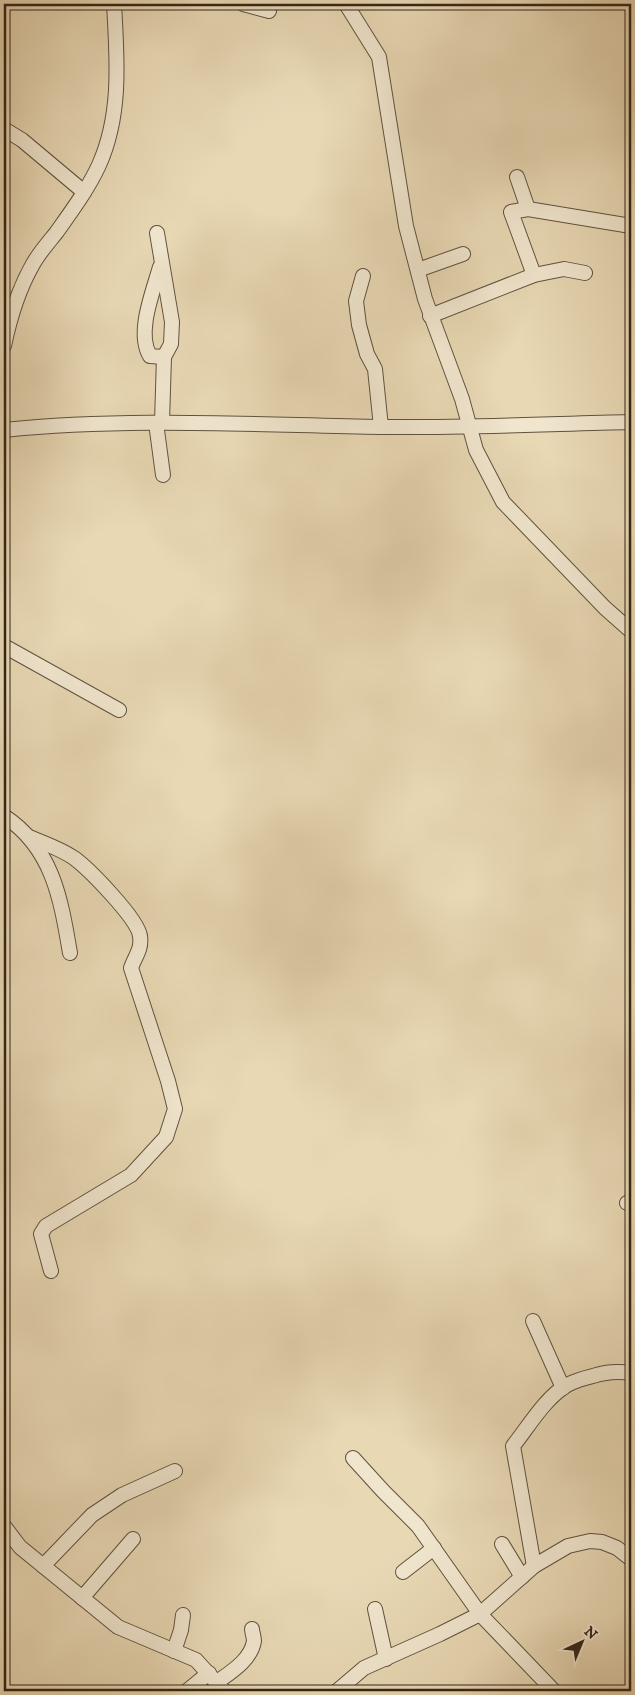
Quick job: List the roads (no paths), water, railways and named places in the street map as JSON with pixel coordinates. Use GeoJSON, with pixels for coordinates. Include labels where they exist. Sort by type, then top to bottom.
{"type":"FeatureCollection","features":[{"type":"Feature","properties":{"kind":"street"},"geometry":{"type":"LineString","coordinates":[[4,346],[17,294],[34,262],[84,192],[99,166],[112,129],[117,70],[114,4]]}},
{"type":"Feature","properties":{"kind":"street"},"geometry":{"type":"LineString","coordinates":[[243,4],[269,11]]}},
{"type":"Feature","properties":{"kind":"street"},"geometry":{"type":"LineString","coordinates":[[346,4],[376,50],[381,64],[406,226],[430,316],[462,399],[476,450],[503,502],[605,608],[631,630]]}},
{"type":"Feature","properties":{"kind":"street"},"geometry":{"type":"LineString","coordinates":[[4,129],[22,140],[84,192]]}},
{"type":"Feature","properties":{"kind":"street"},"geometry":{"type":"LineString","coordinates":[[517,177],[528,209]]}},
{"type":"Feature","properties":{"kind":"street"},"geometry":{"type":"LineString","coordinates":[[534,275],[511,212],[528,209],[631,226]]}},
{"type":"Feature","properties":{"kind":"street"},"geometry":{"type":"LineString","coordinates":[[157,234],[172,322],[171,344],[164,358],[159,422],[163,475]]}},
{"type":"Feature","properties":{"kind":"street"},"geometry":{"type":"LineString","coordinates":[[418,270],[463,254]]}},
{"type":"Feature","properties":{"kind":"street"},"geometry":{"type":"LineString","coordinates":[[161,263],[143,335],[146,349],[150,356],[164,358]]}},
{"type":"Feature","properties":{"kind":"street"},"geometry":{"type":"LineString","coordinates":[[430,316],[534,275],[564,269],[585,273]]}},
{"type":"Feature","properties":{"kind":"street"},"geometry":{"type":"LineString","coordinates":[[362,276],[356,301],[359,325],[367,354],[375,369],[381,427]]}},
{"type":"Feature","properties":{"kind":"street"},"geometry":{"type":"LineString","coordinates":[[4,430],[159,422],[381,427],[631,422]]}},
{"type":"Feature","properties":{"kind":"street"},"geometry":{"type":"LineString","coordinates":[[4,646],[119,710]]}},
{"type":"Feature","properties":{"kind":"street"},"geometry":{"type":"LineString","coordinates":[[4,816],[18,825],[29,837],[42,858],[60,898],[70,954]]}},
{"type":"Feature","properties":{"kind":"street"},"geometry":{"type":"LineString","coordinates":[[29,837],[74,858],[94,875],[129,915],[140,934],[140,950],[131,968],[168,1081],[175,1109],[166,1137],[131,1175],[46,1226],[42,1234],[51,1271]]}},
{"type":"Feature","properties":{"kind":"street"},"geometry":{"type":"LineString","coordinates":[[533,1321],[563,1388]]}},
{"type":"Feature","properties":{"kind":"street"},"geometry":{"type":"LineString","coordinates":[[534,1566],[513,1446],[546,1404],[563,1388],[578,1380],[600,1374],[618,1372],[631,1374]]}},
{"type":"Feature","properties":{"kind":"street"},"geometry":{"type":"LineString","coordinates":[[353,1458],[418,1526],[480,1614],[554,1691]]}},
{"type":"Feature","properties":{"kind":"street"},"geometry":{"type":"LineString","coordinates":[[43,1566],[92,1515],[122,1495],[175,1471]]}},
{"type":"Feature","properties":{"kind":"street"},"geometry":{"type":"LineString","coordinates":[[4,1526],[20,1547],[118,1627],[196,1660],[217,1682]]}},
{"type":"Feature","properties":{"kind":"street"},"geometry":{"type":"LineString","coordinates":[[82,1598],[133,1539]]}},
{"type":"Feature","properties":{"kind":"street"},"geometry":{"type":"LineString","coordinates":[[337,1691],[360,1671],[480,1614],[534,1566],[568,1546],[590,1541],[609,1544],[631,1559]]}},
{"type":"Feature","properties":{"kind":"street"},"geometry":{"type":"LineString","coordinates":[[502,1544],[522,1577]]}},
{"type":"Feature","properties":{"kind":"street"},"geometry":{"type":"LineString","coordinates":[[403,1572],[434,1548]]}},
{"type":"Feature","properties":{"kind":"street"},"geometry":{"type":"LineString","coordinates":[[375,1609],[386,1659]]}},
{"type":"Feature","properties":{"kind":"street"},"geometry":{"type":"LineString","coordinates":[[174,1651],[181,1630],[183,1615]]}},
{"type":"Feature","properties":{"kind":"street"},"geometry":{"type":"LineString","coordinates":[[187,1691],[217,1682],[238,1667],[247,1655],[254,1640],[252,1628]]}}]}
